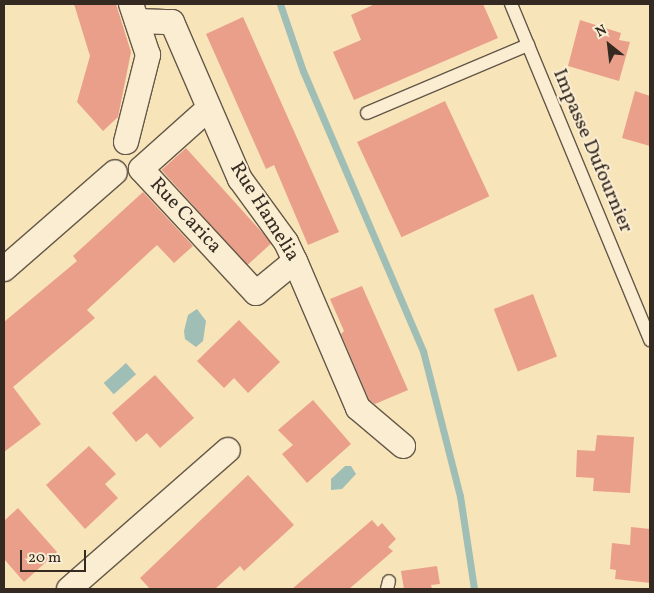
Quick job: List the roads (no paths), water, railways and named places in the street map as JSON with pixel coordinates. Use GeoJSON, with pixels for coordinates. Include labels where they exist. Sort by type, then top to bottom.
{"type":"FeatureCollection","features":[{"type":"Feature","properties":{"kind":"street","name":"Rue Hamelia"},"geometry":{"type":"LineString","coordinates":[[134,12],[172,22],[208,109],[240,179],[286,242],[358,408],[403,446]]}},
{"type":"Feature","properties":{"kind":"street"},"geometry":{"type":"LineString","coordinates":[[126,142],[148,54],[134,12]]}},
{"type":"Feature","properties":{"kind":"street","name":"Rue Carica"},"geometry":{"type":"LineString","coordinates":[[208,109],[141,169],[256,293],[295,261]]}},
{"type":"Feature","properties":{"kind":"street"},"geometry":{"type":"LineString","coordinates":[[4,269],[115,172]]}},
{"type":"Feature","properties":{"kind":"street"},"geometry":{"type":"LineString","coordinates":[[68,589],[228,450]]}},
{"type":"Feature","properties":{"kind":"lane","name":"Impasse Dufournier"},"geometry":{"type":"LineString","coordinates":[[511,4],[650,340]]}},
{"type":"Feature","properties":{"kind":"lane"},"geometry":{"type":"LineString","coordinates":[[367,113],[528,45]]}},
{"type":"Feature","properties":{"kind":"water"},"geometry":{"type":"Polygon","coordinates":[[[197,309],[206,321],[203,341],[196,347],[185,339],[184,331],[188,315],[197,309]]]}},
{"type":"Feature","properties":{"kind":"water"},"geometry":{"type":"Polygon","coordinates":[[[126,363],[136,374],[114,394],[104,383],[126,363]]]}},
{"type":"Feature","properties":{"kind":"water"},"geometry":{"type":"Polygon","coordinates":[[[345,466],[351,466],[356,474],[342,489],[331,490],[331,479],[345,466]]]}},
{"type":"Feature","properties":{"kind":"waterway"},"geometry":{"type":"LineString","coordinates":[[280,4],[303,71],[423,351],[460,496],[474,589]]}}]}
